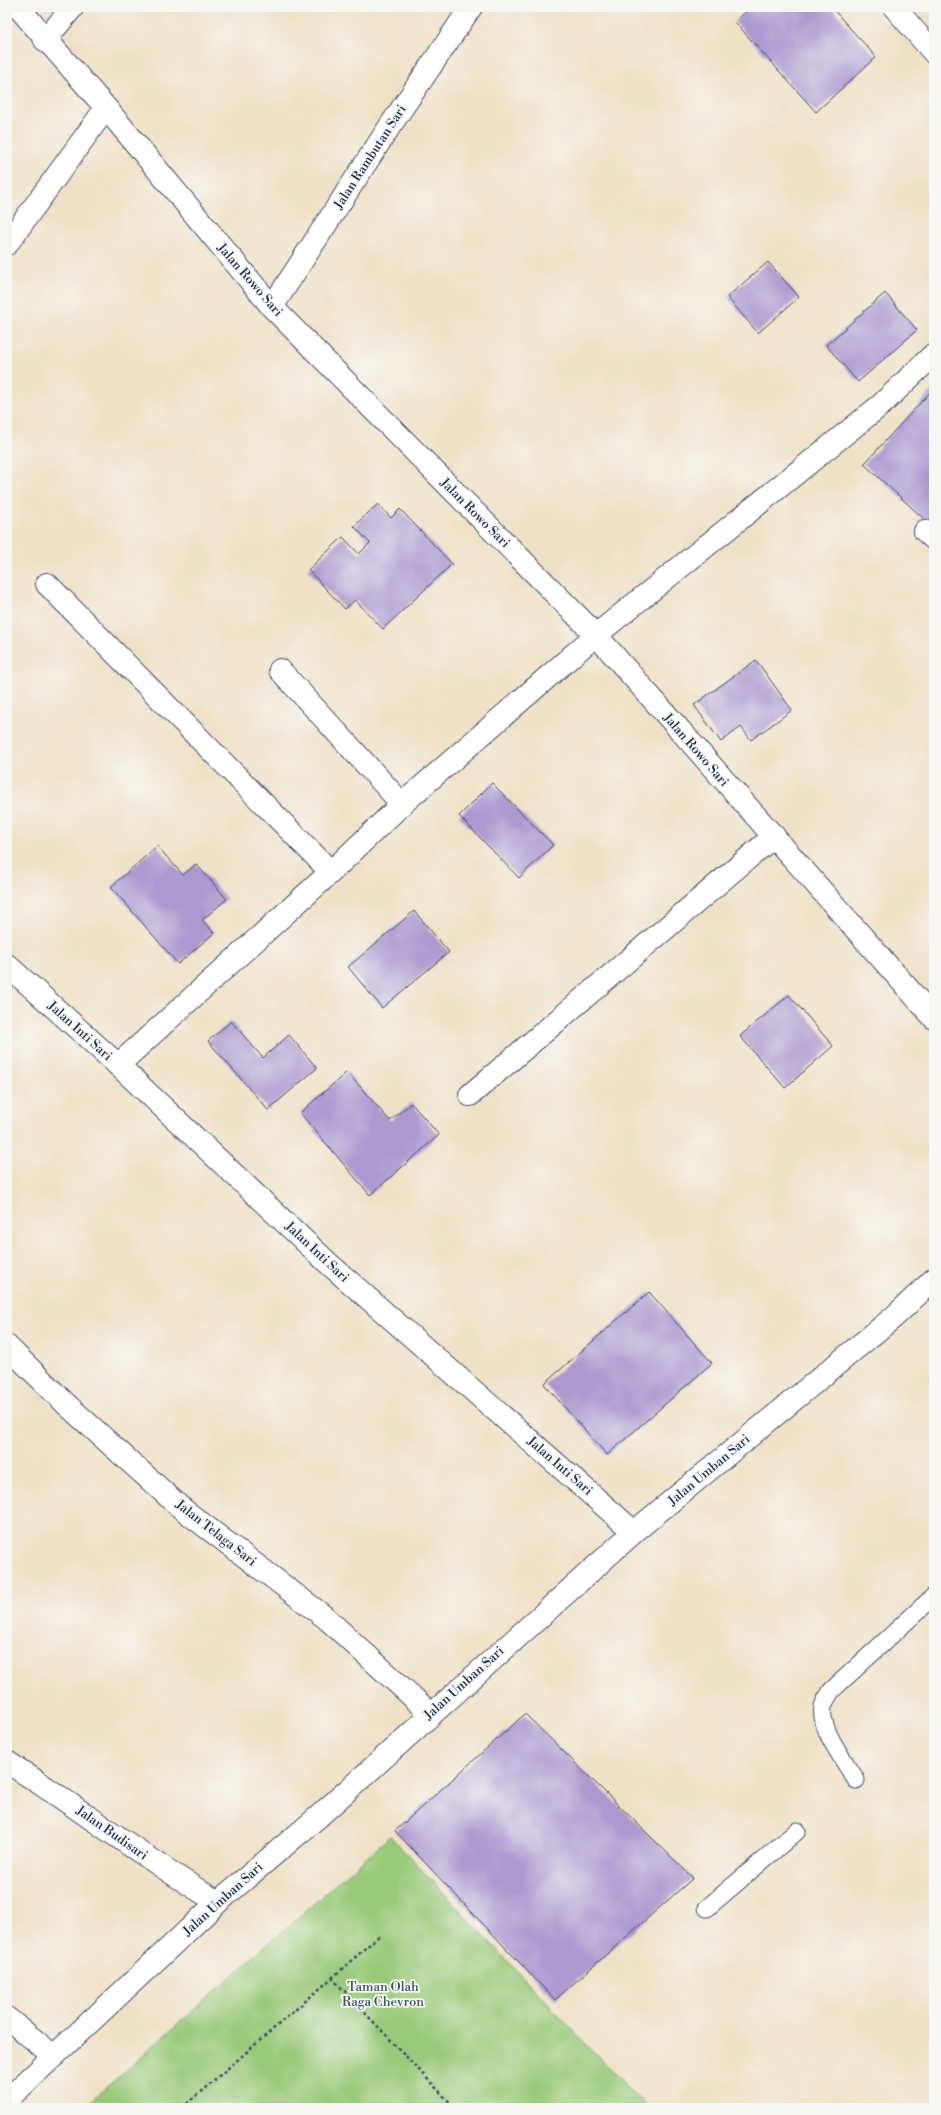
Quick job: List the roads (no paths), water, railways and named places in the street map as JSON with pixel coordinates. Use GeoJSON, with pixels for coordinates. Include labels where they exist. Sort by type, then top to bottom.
{"type":"FeatureCollection","features":[{"type":"Feature","properties":{"kind":"street","name":"Jalan Rowo Sari"},"geometry":{"type":"LineString","coordinates":[[18,7],[106,108],[272,307],[596,635],[934,1018]]}},
{"type":"Feature","properties":{"kind":"street"},"geometry":{"type":"LineString","coordinates":[[46,40],[73,7]]}},
{"type":"Feature","properties":{"kind":"street","name":"Jalan Rambutan Sari"},"geometry":{"type":"LineString","coordinates":[[272,307],[390,126],[470,7]]}},
{"type":"Feature","properties":{"kind":"street"},"geometry":{"type":"LineString","coordinates":[[894,7],[934,53]]}},
{"type":"Feature","properties":{"kind":"street"},"geometry":{"type":"LineString","coordinates":[[7,244],[106,108]]}},
{"type":"Feature","properties":{"kind":"street"},"geometry":{"type":"LineString","coordinates":[[118,1065],[331,872],[402,804],[596,635],[882,404],[934,354]]}},
{"type":"Feature","properties":{"kind":"street"},"geometry":{"type":"LineString","coordinates":[[47,584],[331,872]]}},
{"type":"Feature","properties":{"kind":"street"},"geometry":{"type":"LineString","coordinates":[[280,670],[402,804]]}},
{"type":"Feature","properties":{"kind":"street"},"geometry":{"type":"LineString","coordinates":[[470,1095],[774,836]]}},
{"type":"Feature","properties":{"kind":"street","name":"Jalan Inti Sari"},"geometry":{"type":"LineString","coordinates":[[7,965],[118,1065],[328,1263],[634,1532]]}},
{"type":"Feature","properties":{"kind":"street","name":"Jalan Umban Sari"},"geometry":{"type":"LineString","coordinates":[[7,2100],[218,1902],[318,1817],[430,1713],[634,1532],[895,1316],[934,1279]]}},
{"type":"Feature","properties":{"kind":"street","name":"Jalan Telaga Sari"},"geometry":{"type":"LineString","coordinates":[[7,1346],[66,1404],[180,1507],[326,1618],[430,1713]]}},
{"type":"Feature","properties":{"kind":"street","name":"Jalan Budisari"},"geometry":{"type":"LineString","coordinates":[[7,1762],[56,1793],[171,1874],[218,1902]]}},
{"type":"Feature","properties":{"kind":"street"},"geometry":{"type":"LineString","coordinates":[[7,2018],[54,2056]]}},
{"type":"Feature","properties":{"kind":"lane"},"geometry":{"type":"LineString","coordinates":[[856,1780],[826,1730],[823,1719],[823,1706],[832,1690],[934,1596]]}},
{"type":"Feature","properties":{"kind":"lane"},"geometry":{"type":"LineString","coordinates":[[708,1908],[797,1831]]}},
{"type":"Feature","properties":{"kind":"park label","name":"Taman Olah Raga Chevron"},"geometry":{"type":"Point","coordinates":[383,1994]}}]}
